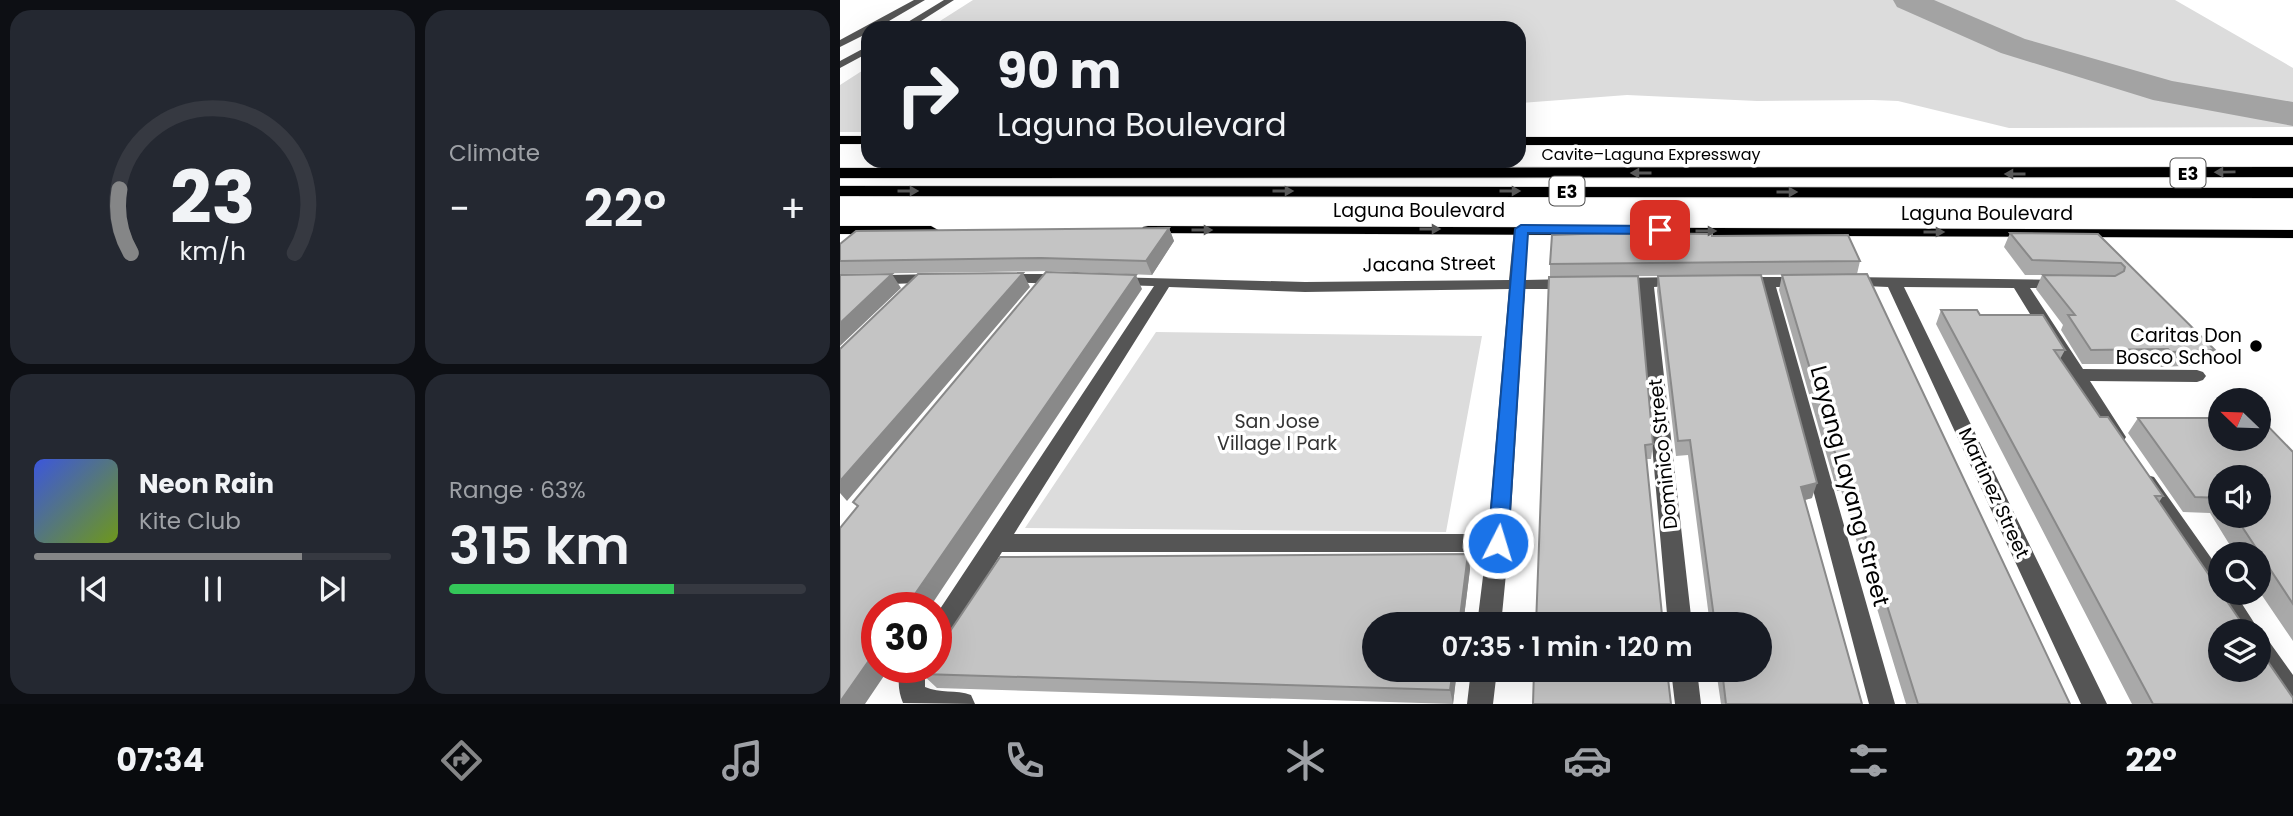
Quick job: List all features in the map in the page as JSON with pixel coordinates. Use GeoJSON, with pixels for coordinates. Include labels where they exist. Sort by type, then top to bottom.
{"type":"FeatureCollection","features":[{"type":"Feature","properties":{"kind":"highway","name":"Cavite–Laguna Expressway"},"geometry":{"type":"LineString","coordinates":[[840,173],[2293,172]]}},
{"type":"Feature","properties":{"kind":"highway","name":"Cavite–Laguna Expressway"},"geometry":{"type":"LineString","coordinates":[[840,191],[2293,193]]}},
{"type":"Feature","properties":{"kind":"main road"},"geometry":{"type":"LineString","coordinates":[[840,140],[861,140]]}},
{"type":"Feature","properties":{"kind":"main road"},"geometry":{"type":"LineString","coordinates":[[1526,141],[2293,141]]}},
{"type":"Feature","properties":{"kind":"main road","name":"Laguna Boulevard"},"geometry":{"type":"LineString","coordinates":[[1132,230],[1521,229],[2293,234]]}},
{"type":"Feature","properties":{"kind":"main road"},"geometry":{"type":"LineString","coordinates":[[840,230],[951,230]]}},
{"type":"Feature","properties":{"kind":"street"},"geometry":{"type":"LineString","coordinates":[[883,21],[921,0]]}},
{"type":"Feature","properties":{"kind":"street"},"geometry":{"type":"LineString","coordinates":[[915,21],[950,0]]}},
{"type":"Feature","properties":{"kind":"street"},"geometry":{"type":"LineString","coordinates":[[840,44],[861,33]]}},
{"type":"Feature","properties":{"kind":"street"},"geometry":{"type":"LineString","coordinates":[[840,65],[861,53]]}},
{"type":"Feature","properties":{"kind":"street"},"geometry":{"type":"LineString","coordinates":[[1490,612],[1519,284],[1521,229]]}},
{"type":"Feature","properties":{"kind":"street"},"geometry":{"type":"LineString","coordinates":[[905,297],[923,279]]}},
{"type":"Feature","properties":{"kind":"street"},"geometry":{"type":"LineString","coordinates":[[840,281],[951,279]]}},
{"type":"Feature","properties":{"kind":"street","name":"Jacana Street"},"geometry":{"type":"LineString","coordinates":[[992,279],[1093,279],[1305,287],[1700,282]]}},
{"type":"Feature","properties":{"kind":"street"},"geometry":{"type":"LineString","coordinates":[[1030,299],[1048,279]]}},
{"type":"Feature","properties":{"kind":"street"},"geometry":{"type":"LineString","coordinates":[[952,611],[1165,281]]}},
{"type":"Feature","properties":{"kind":"street"},"geometry":{"type":"LineString","coordinates":[[1727,282],[2082,283]]}},
{"type":"Feature","properties":{"kind":"street","name":"Layang Layang Street"},"geometry":{"type":"LineString","coordinates":[[1767,282],[1882,704]]}},
{"type":"Feature","properties":{"kind":"street","name":"Martinez Street"},"geometry":{"type":"LineString","coordinates":[[1894,282],[2094,704]]}},
{"type":"Feature","properties":{"kind":"street"},"geometry":{"type":"LineString","coordinates":[[2020,282],[2123,448]]}},
{"type":"Feature","properties":{"kind":"street","name":"Dominico Street"},"geometry":{"type":"LineString","coordinates":[[1646,283],[1679,612]]}},
{"type":"Feature","properties":{"kind":"street"},"geometry":{"type":"LineString","coordinates":[[2076,375],[2197,376]]}},
{"type":"Feature","properties":{"kind":"street"},"geometry":{"type":"LineString","coordinates":[[2138,470],[2208,573]]}},
{"type":"Feature","properties":{"kind":"street"},"geometry":{"type":"LineString","coordinates":[[994,544],[1498,543]]}},
{"type":"Feature","properties":{"kind":"street"},"geometry":{"type":"LineString","coordinates":[[2271,664],[2291,692]]}},
{"type":"Feature","properties":{"kind":"street"},"geometry":{"type":"LineString","coordinates":[[1480,704],[1482,682]]}},
{"type":"Feature","properties":{"kind":"street"},"geometry":{"type":"LineString","coordinates":[[1685,682],[1688,704]]}},
{"type":"Feature","properties":{"kind":"street"},"geometry":{"type":"LineString","coordinates":[[912,683],[912,694],[931,703],[962,704]]}},
{"type":"Feature","properties":{"kind":"green space"},"geometry":{"type":"Polygon","coordinates":[[[973,0],[2175,0],[2293,68],[2293,127],[2009,128],[1898,101],[1873,100],[1757,101],[1627,95],[1526,102],[1526,21],[940,21],[973,0]]]}},
{"type":"Feature","properties":{"kind":"green space"},"geometry":{"type":"Polygon","coordinates":[[[861,72],[861,132],[840,132],[840,85],[861,72]]]}},
{"type":"Feature","properties":{"kind":"green space","name":"San Jose Village I Park"},"geometry":{"type":"Polygon","coordinates":[[[1156,332],[1482,336],[1446,532],[1025,528],[1156,332]]]}},
{"type":"Feature","properties":{"kind":"building"},"geometry":{"type":"Polygon","coordinates":[[[1169,228],[1146,261],[1041,258],[840,261],[840,244],[856,231],[1169,228]]]}},
{"type":"Feature","properties":{"kind":"building"},"geometry":{"type":"Polygon","coordinates":[[[1611,233],[1712,236],[1848,235],[1860,261],[1550,264],[1552,235],[1611,233]]]}},
{"type":"Feature","properties":{"kind":"building"},"geometry":{"type":"Polygon","coordinates":[[[2010,233],[2098,234],[2215,350],[2091,350],[2068,315],[2075,315],[2043,275],[2115,276],[2124,271],[2125,267],[2121,263],[2032,260],[2010,233]]]}},
{"type":"Feature","properties":{"kind":"building"},"geometry":{"type":"Polygon","coordinates":[[[1046,272],[1136,275],[916,592],[861,592],[861,672],[840,702],[840,528],[858,506],[853,502],[1046,272]]]}},
{"type":"Feature","properties":{"kind":"building"},"geometry":{"type":"Polygon","coordinates":[[[1023,273],[840,481],[840,349],[918,274],[1023,273]]]}},
{"type":"Feature","properties":{"kind":"building"},"geometry":{"type":"Polygon","coordinates":[[[892,274],[840,323],[840,275],[892,274]]]}},
{"type":"Feature","properties":{"kind":"building"},"geometry":{"type":"Polygon","coordinates":[[[1867,274],[2070,704],[1918,704],[1846,475],[1842,476],[1782,275],[1867,274]]]}},
{"type":"Feature","properties":{"kind":"building"},"geometry":{"type":"Polygon","coordinates":[[[1761,275],[1817,483],[1801,487],[1862,704],[1726,704],[1723,682],[1772,682],[1772,612],[1713,612],[1690,440],[1678,441],[1658,276],[1761,275]]]}},
{"type":"Feature","properties":{"kind":"building"},"geometry":{"type":"Polygon","coordinates":[[[1638,276],[1653,444],[1645,445],[1662,612],[1536,612],[1549,277],[1638,276]]]}},
{"type":"Feature","properties":{"kind":"building"},"geometry":{"type":"Polygon","coordinates":[[[1941,310],[1977,310],[1980,315],[2043,315],[2065,350],[2054,350],[2100,417],[2108,417],[2163,496],[2155,496],[2208,574],[2208,605],[2230,605],[2239,619],[2208,619],[2208,682],[2271,682],[2271,666],[2293,698],[2293,704],[2153,704],[1941,310]]]}},
{"type":"Feature","properties":{"kind":"building"},"geometry":{"type":"Polygon","coordinates":[[[2138,418],[2208,418],[2208,452],[2272,452],[2272,430],[2293,452],[2293,604],[2271,571],[2271,542],[2252,542],[2243,528],[2271,528],[2271,465],[2208,465],[2208,498],[2195,497],[2138,418]]]}},
{"type":"Feature","properties":{"kind":"building"},"geometry":{"type":"Polygon","coordinates":[[[1468,554],[1461,612],[1362,612],[1362,682],[1451,682],[1450,690],[952,675],[952,628],[1000,557],[1468,554]]]}},
{"type":"Feature","properties":{"kind":"building"},"geometry":{"type":"Polygon","coordinates":[[[1534,682],[1668,682],[1671,704],[1533,704],[1534,682]]]}},
{"type":"Feature","properties":{"kind":"waterway"},"geometry":{"type":"LineString","coordinates":[[1908,0],[2013,46],[2167,92],[2293,114]]}},
{"type":"Feature","properties":{"kind":"place","name":"Caritas Don Bosco School"},"geometry":{"type":"Point","coordinates":[2256,346]}},
{"type":"Feature","properties":{"kind":"route"},"geometry":{"type":"LineString","coordinates":[[1498,543],[1521,229],[1660,230]]}}]}
